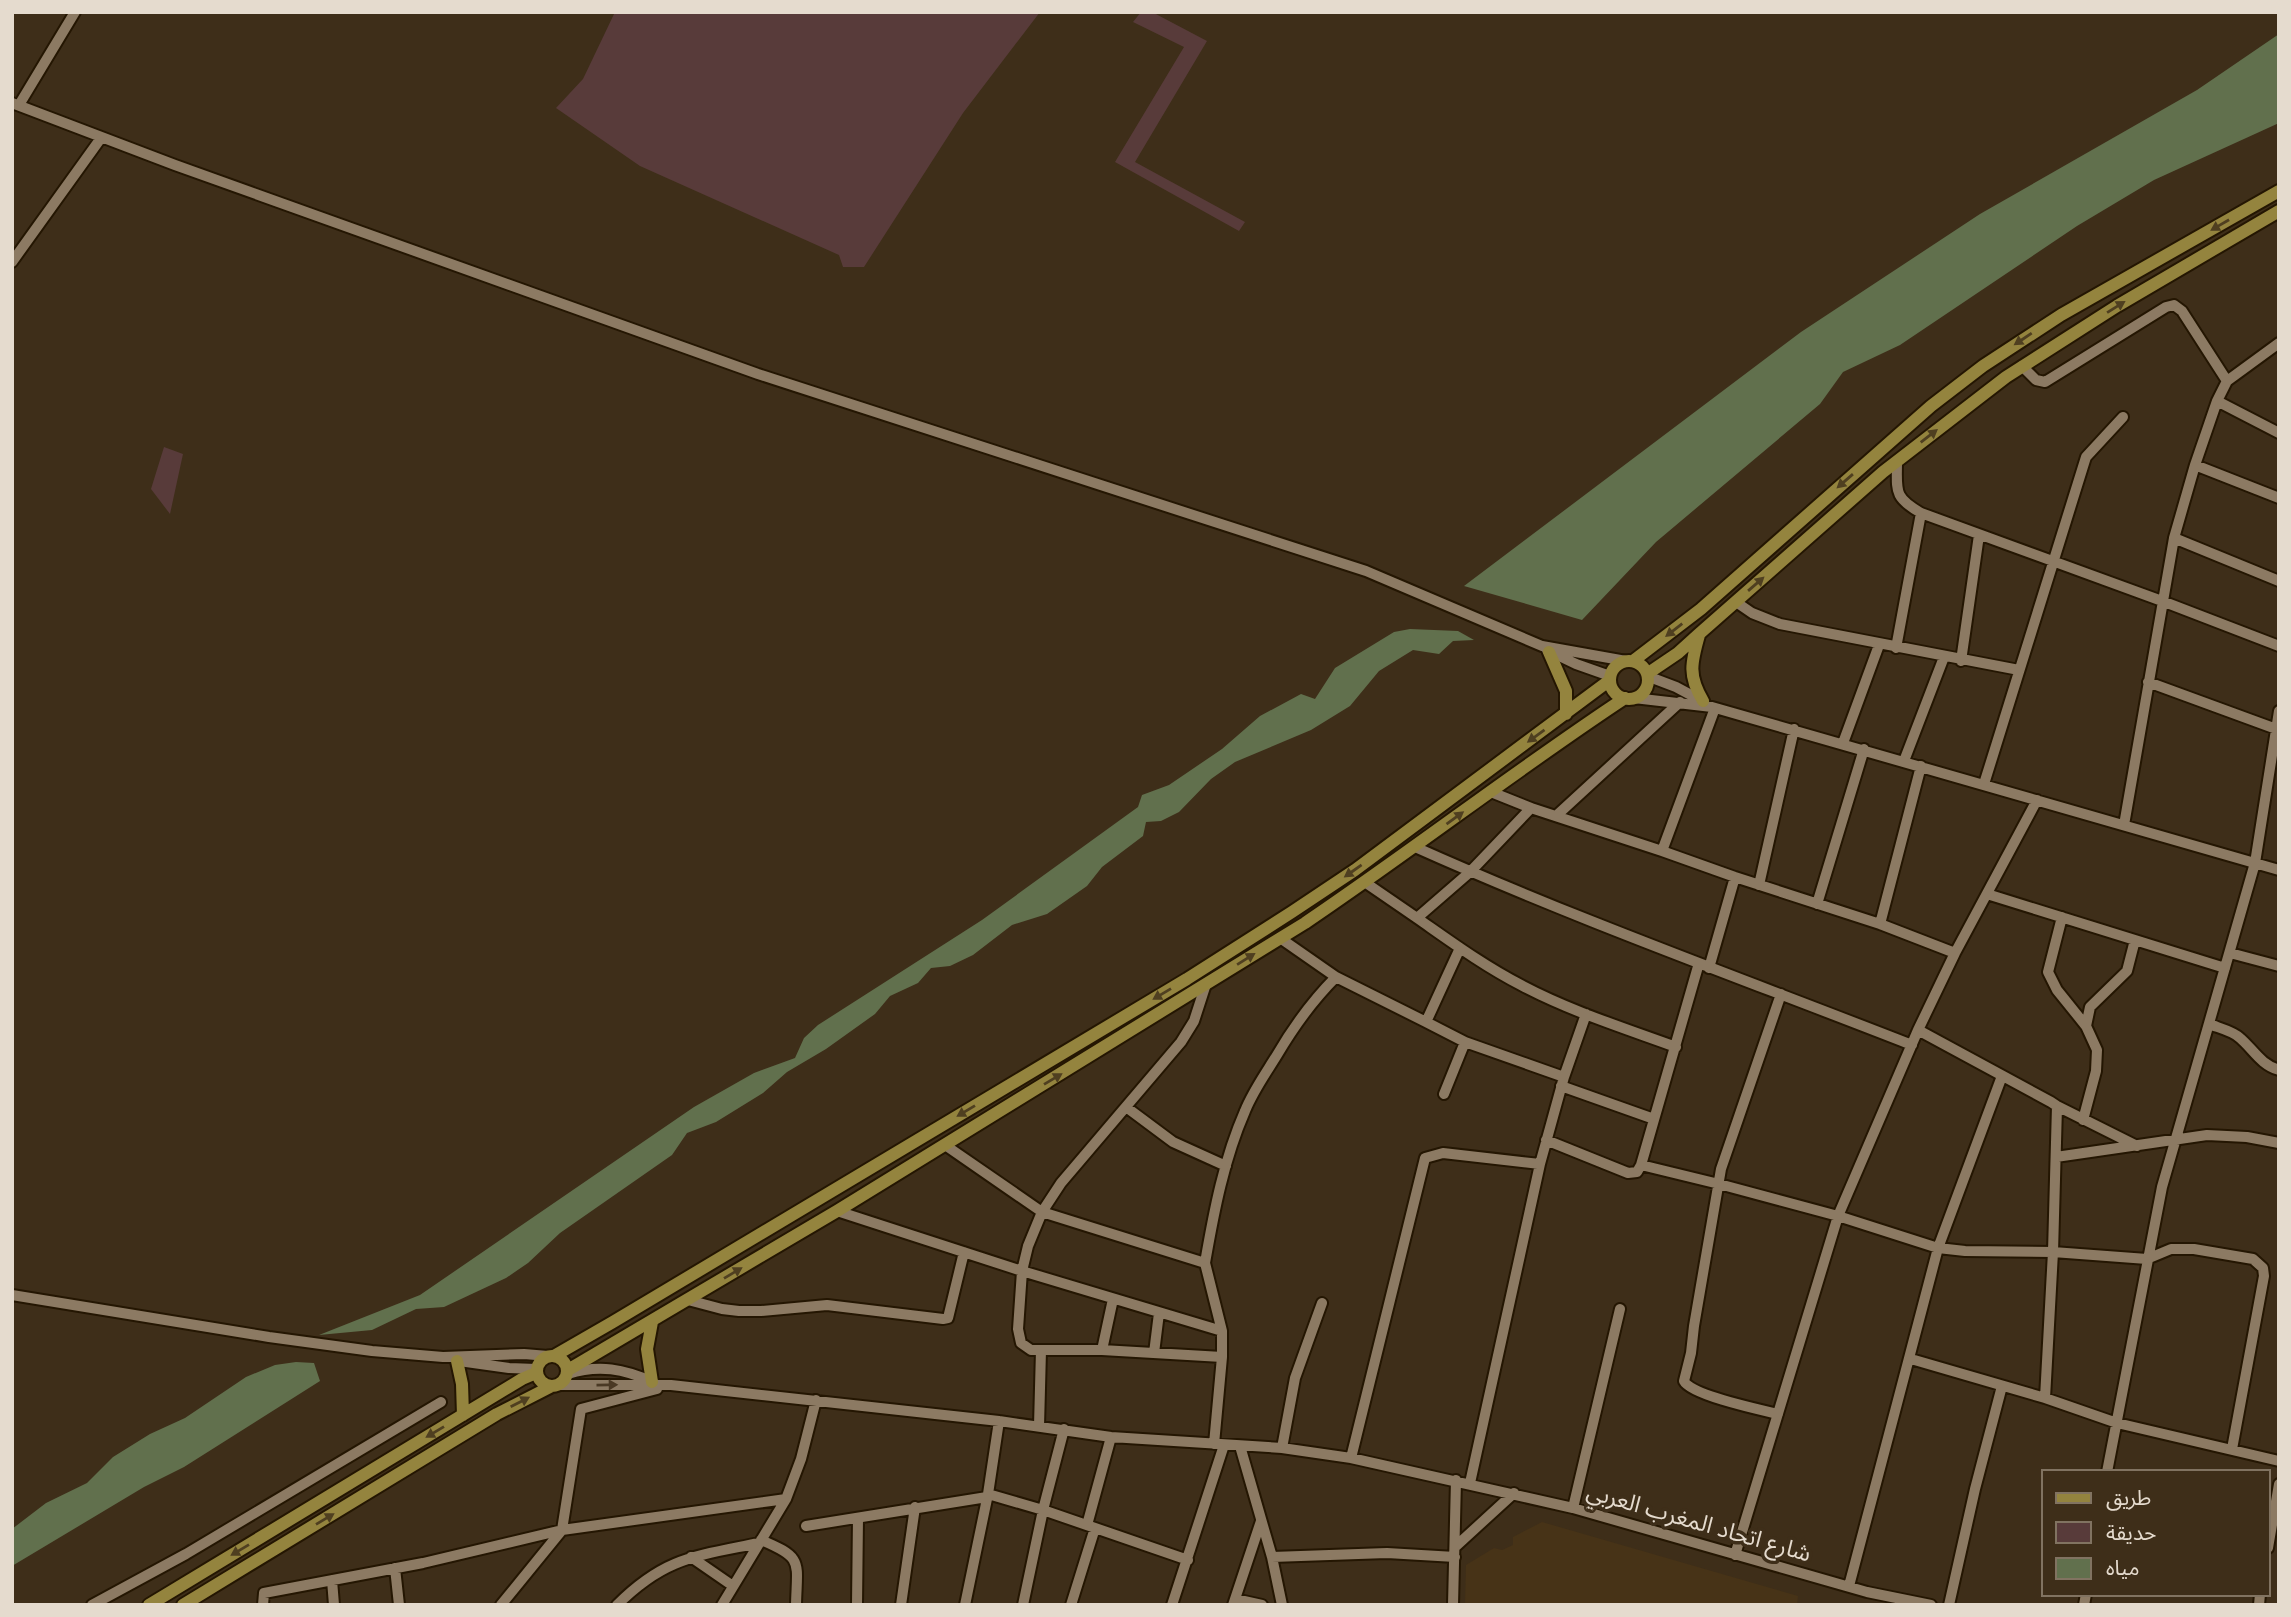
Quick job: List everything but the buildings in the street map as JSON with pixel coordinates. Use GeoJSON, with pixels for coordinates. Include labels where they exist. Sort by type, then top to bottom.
{"type":"FeatureCollection","features":[{"type":"Feature","properties":{"kind":"main road"},"geometry":{"type":"LineString","coordinates":[[149,1605],[536,1371],[542,1359],[613,1322],[1187,979],[1355,870],[1566,714],[1610,678],[1615,668],[1630,661],[1701,609],[1931,406],[1983,366],[2062,314],[2279,191]]}},
{"type":"Feature","properties":{"kind":"main road"},"geometry":{"type":"LineString","coordinates":[[1647,675],[1678,653],[1897,461],[2022,366],[2117,306],[2279,211]]}},
{"type":"Feature","properties":{"kind":"main road"},"geometry":{"type":"LineString","coordinates":[[1699,635],[1692,659],[1692,674],[1695,687],[1710,705]]}},
{"type":"Feature","properties":{"kind":"main road"},"geometry":{"type":"LineString","coordinates":[[1546,649],[1566,691],[1566,714]]}},
{"type":"Feature","properties":{"kind":"main road"},"geometry":{"type":"LineString","coordinates":[[183,1605],[497,1414],[554,1386],[568,1372],[945,1145],[1280,939],[1366,883],[1575,731],[1645,691],[1648,684],[1647,675],[1642,666],[1630,661]]}},
{"type":"Feature","properties":{"kind":"main road"},"geometry":{"type":"LineString","coordinates":[[1610,678],[1615,692],[1630,698]]}},
{"type":"Feature","properties":{"kind":"main road"},"geometry":{"type":"LineString","coordinates":[[652,1322],[647,1349],[654,1383]]}},
{"type":"Feature","properties":{"kind":"main road"},"geometry":{"type":"LineString","coordinates":[[551,1356],[564,1362],[568,1372]]}},
{"type":"Feature","properties":{"kind":"main road"},"geometry":{"type":"LineString","coordinates":[[457,1361],[462,1384],[463,1415]]}},
{"type":"Feature","properties":{"kind":"main road"},"geometry":{"type":"LineString","coordinates":[[536,1371],[540,1381],[554,1386]]}},
{"type":"Feature","properties":{"kind":"street"},"geometry":{"type":"LineString","coordinates":[[75,12],[16,104],[101,138],[758,374],[1366,571],[1610,678]]}},
{"type":"Feature","properties":{"kind":"street"},"geometry":{"type":"LineString","coordinates":[[12,262],[101,138]]}},
{"type":"Feature","properties":{"kind":"street"},"geometry":{"type":"LineString","coordinates":[[2022,366],[2036,380],[2045,382],[2166,307],[2174,305],[2182,311],[2227,381]]}},
{"type":"Feature","properties":{"kind":"street"},"geometry":{"type":"LineString","coordinates":[[2124,825],[2174,537],[2195,465],[2217,401],[2227,381],[2279,343]]}},
{"type":"Feature","properties":{"kind":"street"},"geometry":{"type":"LineString","coordinates":[[2217,401],[2279,433]]}},
{"type":"Feature","properties":{"kind":"street"},"geometry":{"type":"LineString","coordinates":[[1984,784],[2086,457],[2123,417]]}},
{"type":"Feature","properties":{"kind":"street"},"geometry":{"type":"LineString","coordinates":[[1897,461],[1897,489],[1903,502],[1921,513],[2279,646]]}},
{"type":"Feature","properties":{"kind":"street"},"geometry":{"type":"LineString","coordinates":[[2195,465],[2279,498]]}},
{"type":"Feature","properties":{"kind":"street"},"geometry":{"type":"LineString","coordinates":[[1896,648],[1921,513]]}},
{"type":"Feature","properties":{"kind":"street"},"geometry":{"type":"LineString","coordinates":[[1961,660],[1979,535]]}},
{"type":"Feature","properties":{"kind":"street"},"geometry":{"type":"LineString","coordinates":[[2174,537],[2279,581]]}},
{"type":"Feature","properties":{"kind":"street"},"geometry":{"type":"LineString","coordinates":[[1736,602],[1752,613],[1780,625],[2019,670]]}},
{"type":"Feature","properties":{"kind":"street"},"geometry":{"type":"LineString","coordinates":[[1843,743],[1879,645]]}},
{"type":"Feature","properties":{"kind":"street"},"geometry":{"type":"LineString","coordinates":[[1546,649],[1630,661]]}},
{"type":"Feature","properties":{"kind":"street"},"geometry":{"type":"LineString","coordinates":[[1905,761],[1944,657]]}},
{"type":"Feature","properties":{"kind":"street"},"geometry":{"type":"LineString","coordinates":[[1647,675],[1710,705]]}},
{"type":"Feature","properties":{"kind":"street"},"geometry":{"type":"LineString","coordinates":[[2148,682],[2277,730]]}},
{"type":"Feature","properties":{"kind":"street"},"geometry":{"type":"LineString","coordinates":[[1630,698],[1710,705],[2279,870]]}},
{"type":"Feature","properties":{"kind":"street"},"geometry":{"type":"LineString","coordinates":[[1556,816],[1680,702]]}},
{"type":"Feature","properties":{"kind":"street"},"geometry":{"type":"LineString","coordinates":[[1662,850],[1710,705]]}},
{"type":"Feature","properties":{"kind":"street"},"geometry":{"type":"LineString","coordinates":[[2107,1470],[2162,1187],[2255,863],[2279,711]]}},
{"type":"Feature","properties":{"kind":"street"},"geometry":{"type":"LineString","coordinates":[[1759,885],[1794,729]]}},
{"type":"Feature","properties":{"kind":"street"},"geometry":{"type":"LineString","coordinates":[[1817,904],[1864,750]]}},
{"type":"Feature","properties":{"kind":"street"},"geometry":{"type":"LineString","coordinates":[[1880,924],[1921,766]]}},
{"type":"Feature","properties":{"kind":"street"},"geometry":{"type":"LineString","coordinates":[[1491,792],[1531,808],[1880,924],[1955,953]]}},
{"type":"Feature","properties":{"kind":"street"},"geometry":{"type":"LineString","coordinates":[[1735,1555],[1838,1216],[1955,953],[2036,800]]}},
{"type":"Feature","properties":{"kind":"street"},"geometry":{"type":"LineString","coordinates":[[1417,918],[1470,872],[1531,808]]}},
{"type":"Feature","properties":{"kind":"street"},"geometry":{"type":"LineString","coordinates":[[1415,847],[1470,872],[1912,1045]]}},
{"type":"Feature","properties":{"kind":"street"},"geometry":{"type":"LineString","coordinates":[[1546,1140],[1628,1173],[1637,1172],[1676,1047],[1735,877]]}},
{"type":"Feature","properties":{"kind":"street"},"geometry":{"type":"LineString","coordinates":[[1366,883],[1460,948],[1521,985],[1586,1014],[1676,1047]]}},
{"type":"Feature","properties":{"kind":"street"},"geometry":{"type":"LineString","coordinates":[[1987,894],[2225,968]]}},
{"type":"Feature","properties":{"kind":"street"},"geometry":{"type":"LineString","coordinates":[[2062,917],[2048,972],[2057,990],[2086,1026],[2097,1050],[2096,1071],[2083,1120]]}},
{"type":"Feature","properties":{"kind":"street"},"geometry":{"type":"LineString","coordinates":[[1280,939],[1336,977],[1465,1042],[1654,1119]]}},
{"type":"Feature","properties":{"kind":"street"},"geometry":{"type":"LineString","coordinates":[[2086,1026],[2090,1007],[2127,971],[2135,940]]}},
{"type":"Feature","properties":{"kind":"street"},"geometry":{"type":"LineString","coordinates":[[1426,1023],[1460,948]]}},
{"type":"Feature","properties":{"kind":"street"},"geometry":{"type":"LineString","coordinates":[[2230,953],[2279,966]]}},
{"type":"Feature","properties":{"kind":"street"},"geometry":{"type":"LineString","coordinates":[[1172,1605],[1188,1560],[1219,1444],[1222,1331],[1205,1263],[1213,1212],[1246,1110],[1261,1081],[1298,1020],[1336,977]]}},
{"type":"Feature","properties":{"kind":"street"},"geometry":{"type":"LineString","coordinates":[[1206,984],[1194,1021],[1181,1042],[1061,1183],[1042,1212],[1022,1271],[1018,1329],[1020,1339],[1027,1348],[1041,1350],[1102,1350],[1222,1357]]}},
{"type":"Feature","properties":{"kind":"street"},"geometry":{"type":"LineString","coordinates":[[1778,1415],[1691,1389],[1685,1383],[1721,1169],[1781,994]]}},
{"type":"Feature","properties":{"kind":"street"},"geometry":{"type":"LineString","coordinates":[[1470,1483],[1540,1164],[1563,1081],[1586,1014]]}},
{"type":"Feature","properties":{"kind":"street"},"geometry":{"type":"LineString","coordinates":[[2209,1024],[2239,1036],[2251,1051],[2272,1068],[2279,1070]]}},
{"type":"Feature","properties":{"kind":"street"},"geometry":{"type":"LineString","coordinates":[[1919,1030],[2057,1107],[2137,1146]]}},
{"type":"Feature","properties":{"kind":"street"},"geometry":{"type":"LineString","coordinates":[[1444,1094],[1465,1042]]}},
{"type":"Feature","properties":{"kind":"street"},"geometry":{"type":"LineString","coordinates":[[1849,1586],[1938,1248],[2003,1076]]}},
{"type":"Feature","properties":{"kind":"street"},"geometry":{"type":"LineString","coordinates":[[1126,1107],[1174,1142],[1226,1166]]}},
{"type":"Feature","properties":{"kind":"street"},"geometry":{"type":"LineString","coordinates":[[2045,1398],[2057,1107]]}},
{"type":"Feature","properties":{"kind":"street"},"geometry":{"type":"LineString","coordinates":[[2056,1157],[2207,1135],[2246,1137],[2279,1143]]}},
{"type":"Feature","properties":{"kind":"street"},"geometry":{"type":"LineString","coordinates":[[945,1145],[1042,1212],[1205,1263]]}},
{"type":"Feature","properties":{"kind":"street"},"geometry":{"type":"LineString","coordinates":[[1351,1458],[1425,1158],[1443,1153],[1540,1164]]}},
{"type":"Feature","properties":{"kind":"street"},"geometry":{"type":"LineString","coordinates":[[1641,1165],[1838,1216],[1938,1248],[2147,1259],[2171,1249],[2194,1248],[2258,1261],[2264,1276],[2232,1449]]}},
{"type":"Feature","properties":{"kind":"street"},"geometry":{"type":"LineString","coordinates":[[837,1211],[1022,1271],[1222,1331]]}},
{"type":"Feature","properties":{"kind":"street"},"geometry":{"type":"LineString","coordinates":[[688,1300],[739,1311],[827,1305],[943,1319],[948,1318],[964,1252]]}},
{"type":"Feature","properties":{"kind":"street"},"geometry":{"type":"LineString","coordinates":[[12,1295],[372,1351],[443,1357],[524,1354],[551,1356]]}},
{"type":"Feature","properties":{"kind":"street"},"geometry":{"type":"LineString","coordinates":[[1102,1350],[1113,1299]]}},
{"type":"Feature","properties":{"kind":"street"},"geometry":{"type":"LineString","coordinates":[[1282,1448],[1295,1378],[1322,1303]]}},
{"type":"Feature","properties":{"kind":"street"},"geometry":{"type":"LineString","coordinates":[[1573,1507],[1620,1309]]}},
{"type":"Feature","properties":{"kind":"street"},"geometry":{"type":"LineString","coordinates":[[1154,1353],[1159,1313]]}},
{"type":"Feature","properties":{"kind":"street"},"geometry":{"type":"LineString","coordinates":[[1039,1426],[1041,1350]]}},
{"type":"Feature","properties":{"kind":"street"},"geometry":{"type":"LineString","coordinates":[[443,1357],[536,1371]]}},
{"type":"Feature","properties":{"kind":"street"},"geometry":{"type":"LineString","coordinates":[[1910,1359],[2045,1398],[2118,1423],[2279,1461]]}},
{"type":"Feature","properties":{"kind":"street"},"geometry":{"type":"LineString","coordinates":[[568,1372],[601,1367],[631,1373],[654,1383]]}},
{"type":"Feature","properties":{"kind":"street"},"geometry":{"type":"LineString","coordinates":[[554,1386],[654,1383]]}},
{"type":"Feature","properties":{"kind":"street","name":"شارع اتحاد المغرب العربي"},"geometry":{"type":"LineString","coordinates":[[654,1383],[999,1421],[1111,1437],[1282,1448],[1351,1458],[1573,1507],[1867,1592],[1931,1605]]}},
{"type":"Feature","properties":{"kind":"street"},"geometry":{"type":"LineString","coordinates":[[501,1605],[562,1530],[581,1409],[671,1385]]}},
{"type":"Feature","properties":{"kind":"street"},"geometry":{"type":"LineString","coordinates":[[1949,1605],[2002,1385]]}},
{"type":"Feature","properties":{"kind":"street"},"geometry":{"type":"LineString","coordinates":[[722,1605],[786,1499],[801,1459],[816,1400]]}},
{"type":"Feature","properties":{"kind":"street"},"geometry":{"type":"LineString","coordinates":[[92,1605],[186,1554],[441,1402]]}},
{"type":"Feature","properties":{"kind":"street"},"geometry":{"type":"LineString","coordinates":[[965,1605],[999,1421]]}},
{"type":"Feature","properties":{"kind":"street"},"geometry":{"type":"LineString","coordinates":[[1023,1605],[1064,1429]]}},
{"type":"Feature","properties":{"kind":"street"},"geometry":{"type":"LineString","coordinates":[[1071,1605],[1111,1437]]}},
{"type":"Feature","properties":{"kind":"street"},"geometry":{"type":"LineString","coordinates":[[1240,1447],[1272,1557],[1282,1605]]}},
{"type":"Feature","properties":{"kind":"street"},"geometry":{"type":"LineString","coordinates":[[1453,1605],[1456,1480]]}},
{"type":"Feature","properties":{"kind":"street"},"geometry":{"type":"LineString","coordinates":[[2270,1529],[2278,1500],[2279,1484]]}},
{"type":"Feature","properties":{"kind":"street"},"geometry":{"type":"LineString","coordinates":[[1272,1557],[1455,1552],[1514,1493]]}},
{"type":"Feature","properties":{"kind":"street"},"geometry":{"type":"LineString","coordinates":[[806,1526],[987,1496],[1043,1510],[1188,1560]]}},
{"type":"Feature","properties":{"kind":"street"},"geometry":{"type":"LineString","coordinates":[[263,1605],[264,1593],[395,1568],[562,1530],[786,1499]]}},
{"type":"Feature","properties":{"kind":"street"},"geometry":{"type":"LineString","coordinates":[[901,1605],[915,1507]]}},
{"type":"Feature","properties":{"kind":"street"},"geometry":{"type":"LineString","coordinates":[[857,1605],[858,1518]]}},
{"type":"Feature","properties":{"kind":"street"},"geometry":{"type":"LineString","coordinates":[[1261,1520],[1234,1602],[1262,1605]]}},
{"type":"Feature","properties":{"kind":"street"},"geometry":{"type":"LineString","coordinates":[[617,1605],[654,1573],[671,1564],[760,1542],[783,1549],[793,1556],[797,1569],[796,1605]]}},
{"type":"Feature","properties":{"kind":"street"},"geometry":{"type":"LineString","coordinates":[[691,1557],[733,1586]]}},
{"type":"Feature","properties":{"kind":"street"},"geometry":{"type":"LineString","coordinates":[[395,1568],[400,1605]]}},
{"type":"Feature","properties":{"kind":"street"},"geometry":{"type":"LineString","coordinates":[[332,1580],[334,1605]]}},
{"type":"Feature","properties":{"kind":"street"},"geometry":{"type":"LineString","coordinates":[[1866,1605],[1867,1592]]}},
{"type":"Feature","properties":{"kind":"shaded area"},"geometry":{"type":"Polygon","coordinates":[[[1542,1522],[1798,1596],[1797,1605],[1465,1605],[1466,1565],[1494,1548],[1502,1550],[1513,1545],[1513,1537],[1542,1522]]]}},
{"type":"Feature","properties":{"kind":"green space"},"geometry":{"type":"Polygon","coordinates":[[[615,12],[1040,12],[963,113],[864,267],[843,267],[839,255],[640,166],[556,108],[583,79],[615,12]]]}},
{"type":"Feature","properties":{"kind":"green space"},"geometry":{"type":"Polygon","coordinates":[[[1141,12],[1152,12],[1207,41],[1135,162],[1245,222],[1239,231],[1115,162],[1184,47],[1133,22],[1141,12]]]}},
{"type":"Feature","properties":{"kind":"green space"},"geometry":{"type":"Polygon","coordinates":[[[164,447],[183,454],[170,514],[151,489],[164,447]]]}},
{"type":"Feature","properties":{"kind":"water"},"geometry":{"type":"Polygon","coordinates":[[[2279,34],[2279,123],[2154,180],[2077,226],[1900,345],[1843,372],[1820,404],[1656,542],[1582,620],[1464,586],[1801,332],[1980,214],[2197,90],[2279,34]]]}},
{"type":"Feature","properties":{"kind":"water"},"geometry":{"type":"Polygon","coordinates":[[[1410,629],[1458,631],[1474,640],[1453,641],[1439,654],[1413,650],[1379,671],[1350,706],[1311,730],[1235,762],[1211,779],[1179,812],[1161,821],[1146,822],[1143,836],[1102,867],[1087,886],[1047,914],[1012,925],[973,955],[950,966],[931,968],[918,983],[890,996],[875,1014],[826,1049],[787,1072],[763,1093],[716,1122],[687,1133],[672,1155],[560,1233],[528,1263],[506,1278],[444,1307],[416,1309],[372,1330],[319,1335],[420,1295],[694,1107],[754,1073],[795,1058],[804,1038],[818,1025],[982,920],[1138,807],[1142,795],[1169,785],[1222,749],[1260,716],[1301,694],[1315,699],[1335,668],[1394,632],[1410,629]]]}},
{"type":"Feature","properties":{"kind":"water"},"geometry":{"type":"Polygon","coordinates":[[[314,1363],[320,1381],[184,1467],[144,1487],[12,1566],[12,1529],[46,1503],[87,1483],[113,1457],[150,1434],[185,1418],[246,1377],[275,1365],[314,1363]]]}}]}
